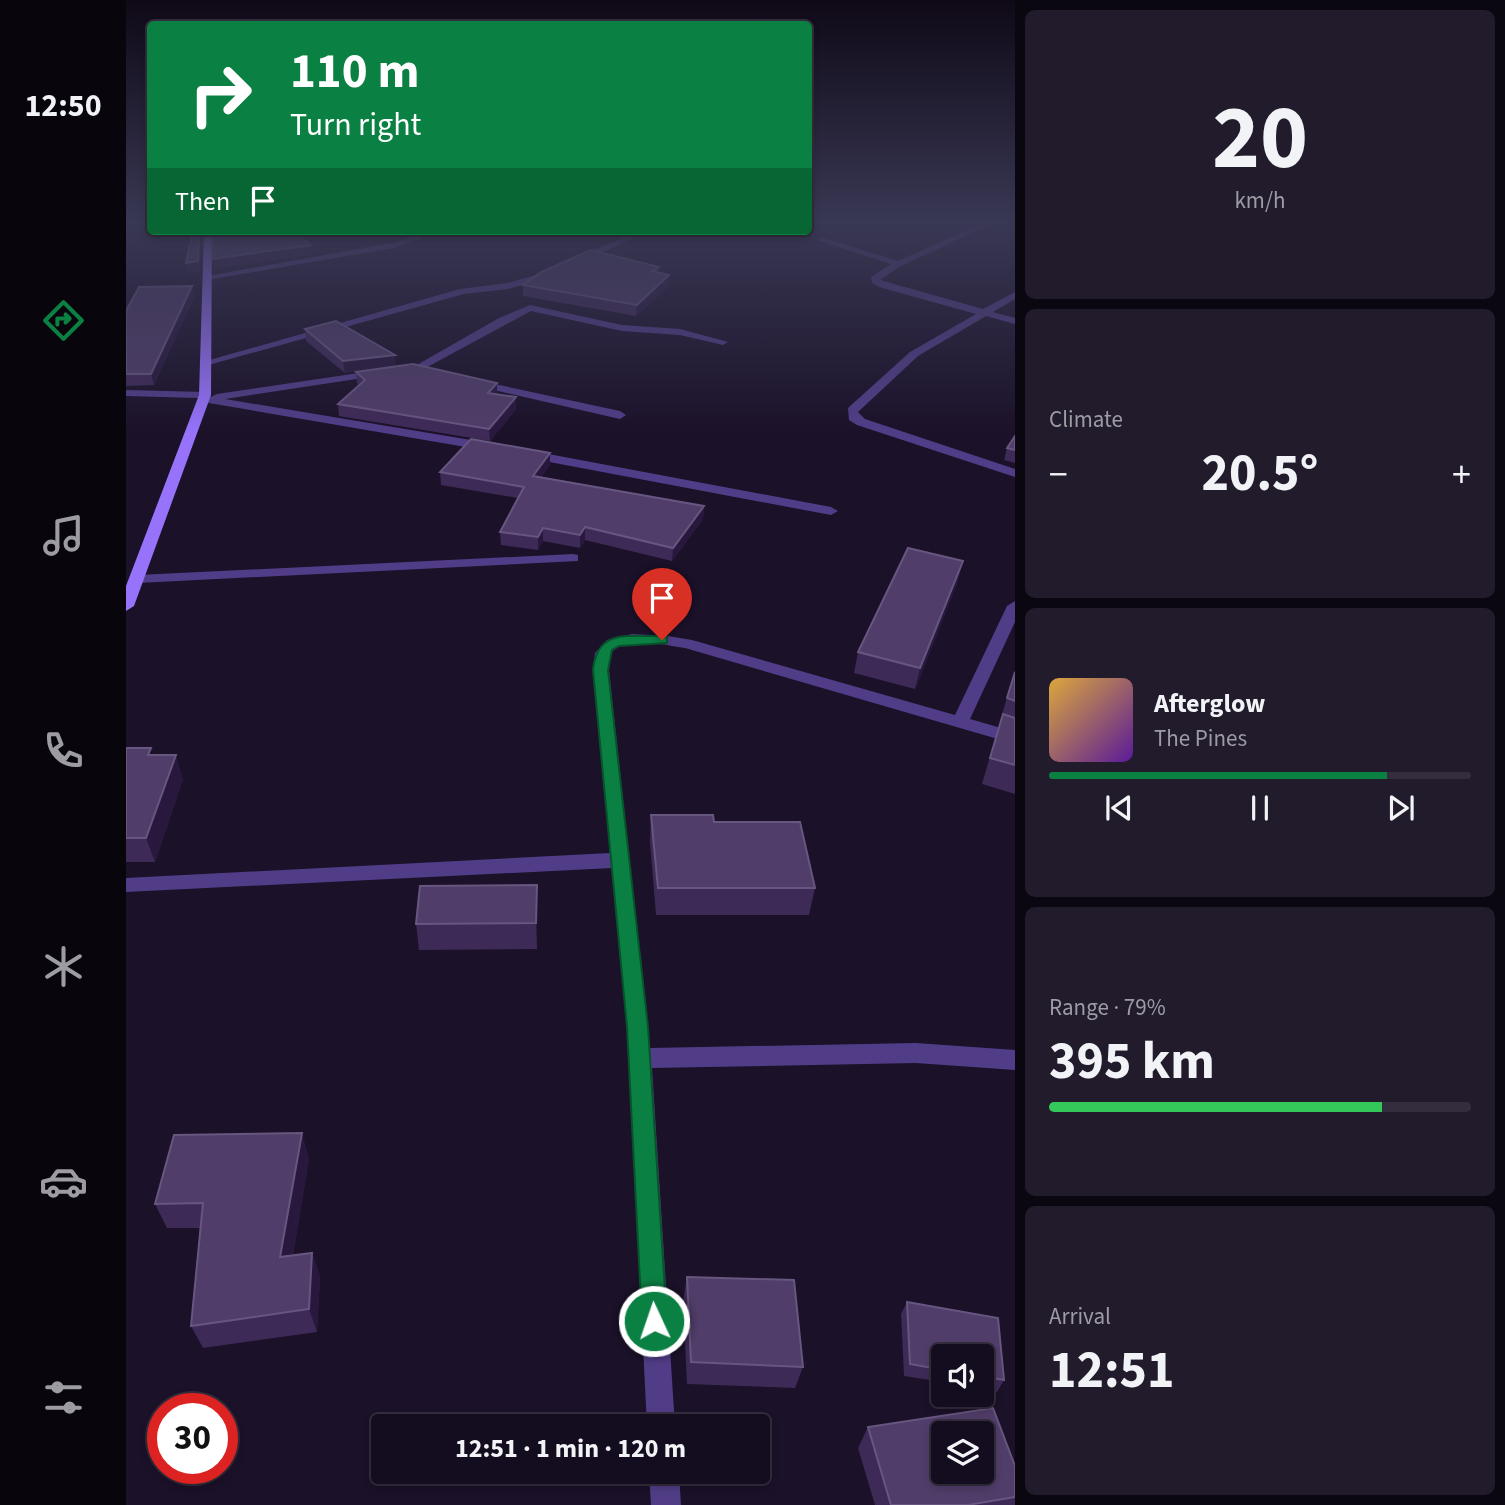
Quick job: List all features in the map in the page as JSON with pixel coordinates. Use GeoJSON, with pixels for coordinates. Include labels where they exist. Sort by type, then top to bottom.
{"type":"FeatureCollection","features":[{"type":"Feature","properties":{"kind":"street"},"geometry":{"type":"LineString","coordinates":[[126,606],[204,397],[207,294]]}},
{"type":"Feature","properties":{"kind":"street"},"geometry":{"type":"LineString","coordinates":[[205,363],[455,294]]}},
{"type":"Feature","properties":{"kind":"street"},"geometry":{"type":"LineString","coordinates":[[914,294],[1015,321]]}},
{"type":"Feature","properties":{"kind":"street"},"geometry":{"type":"LineString","coordinates":[[1015,295],[914,354],[852,411],[853,417],[875,427],[1015,473]]}},
{"type":"Feature","properties":{"kind":"street"},"geometry":{"type":"LineString","coordinates":[[401,371],[530,308],[622,328],[680,332],[723,342]]}},
{"type":"Feature","properties":{"kind":"street"},"geometry":{"type":"LineString","coordinates":[[204,397],[401,371],[439,375]]}},
{"type":"Feature","properties":{"kind":"street"},"geometry":{"type":"LineString","coordinates":[[465,381],[620,415]]}},
{"type":"Feature","properties":{"kind":"street"},"geometry":{"type":"LineString","coordinates":[[126,393],[204,397],[501,449]]}},
{"type":"Feature","properties":{"kind":"street"},"geometry":{"type":"LineString","coordinates":[[515,452],[831,511]]}},
{"type":"Feature","properties":{"kind":"street"},"geometry":{"type":"LineString","coordinates":[[138,579],[573,558]]}},
{"type":"Feature","properties":{"kind":"street"},"geometry":{"type":"LineString","coordinates":[[960,722],[1015,606]]}},
{"type":"Feature","properties":{"kind":"street"},"geometry":{"type":"LineString","coordinates":[[660,1414],[639,1058],[601,670],[606,647],[616,642],[662,640],[699,646],[1015,738]]}},
{"type":"Feature","properties":{"kind":"street"},"geometry":{"type":"LineString","coordinates":[[126,885],[620,860]]}},
{"type":"Feature","properties":{"kind":"street"},"geometry":{"type":"LineString","coordinates":[[639,1058],[916,1053],[1015,1060]]}},
{"type":"Feature","properties":{"kind":"street"},"geometry":{"type":"LineString","coordinates":[[665,1484],[666,1505]]}},
{"type":"Feature","properties":{"kind":"building"},"geometry":{"type":"Polygon","coordinates":[[[135,294],[188,294],[151,374],[126,374],[126,311],[135,294]]]}},
{"type":"Feature","properties":{"kind":"building"},"geometry":{"type":"Polygon","coordinates":[[[576,294],[648,294],[637,305],[576,294]]]}},
{"type":"Feature","properties":{"kind":"building"},"geometry":{"type":"Polygon","coordinates":[[[336,321],[395,355],[343,361],[305,329],[336,321]]]}},
{"type":"Feature","properties":{"kind":"building"},"geometry":{"type":"Polygon","coordinates":[[[413,364],[497,383],[488,393],[516,397],[489,429],[338,404],[365,380],[356,372],[413,364]]]}},
{"type":"Feature","properties":{"kind":"building"},"geometry":{"type":"Polygon","coordinates":[[[1015,436],[1015,450],[1007,448],[1015,436]]]}},
{"type":"Feature","properties":{"kind":"building"},"geometry":{"type":"Polygon","coordinates":[[[471,439],[550,453],[533,476],[704,506],[673,548],[585,527],[580,535],[543,528],[538,537],[500,532],[524,487],[440,472],[471,439]]]}},
{"type":"Feature","properties":{"kind":"building"},"geometry":{"type":"Polygon","coordinates":[[[908,548],[963,561],[920,668],[858,652],[908,548]]]}},
{"type":"Feature","properties":{"kind":"building"},"geometry":{"type":"Polygon","coordinates":[[[1015,672],[1015,701],[1007,698],[1015,672]]]}},
{"type":"Feature","properties":{"kind":"building"},"geometry":{"type":"Polygon","coordinates":[[[1003,714],[1015,718],[1015,765],[990,758],[1003,714]]]}},
{"type":"Feature","properties":{"kind":"building"},"geometry":{"type":"Polygon","coordinates":[[[126,748],[151,748],[148,755],[176,755],[146,838],[126,838],[126,748]]]}},
{"type":"Feature","properties":{"kind":"building"},"geometry":{"type":"Polygon","coordinates":[[[651,815],[713,815],[714,822],[800,822],[815,888],[658,888],[651,815]]]}},
{"type":"Feature","properties":{"kind":"building"},"geometry":{"type":"Polygon","coordinates":[[[537,885],[536,923],[416,924],[420,886],[537,885]]]}},
{"type":"Feature","properties":{"kind":"building"},"geometry":{"type":"Polygon","coordinates":[[[302,1133],[280,1257],[312,1253],[309,1309],[191,1326],[203,1203],[155,1204],[174,1135],[302,1133]]]}},
{"type":"Feature","properties":{"kind":"building"},"geometry":{"type":"Polygon","coordinates":[[[687,1277],[794,1280],[803,1367],[691,1362],[687,1277]]]}},
{"type":"Feature","properties":{"kind":"building"},"geometry":{"type":"Polygon","coordinates":[[[907,1302],[998,1318],[1004,1380],[994,1378],[994,1344],[931,1344],[931,1368],[910,1364],[907,1302]]]}},
{"type":"Feature","properties":{"kind":"building"},"geometry":{"type":"Polygon","coordinates":[[[993,1408],[1015,1466],[1015,1497],[968,1505],[891,1505],[868,1427],[993,1408]]]}},
{"type":"Feature","properties":{"kind":"route"},"geometry":{"type":"LineString","coordinates":[[654,1321],[638,1027],[601,670],[606,647],[616,642],[662,640]]}}]}
